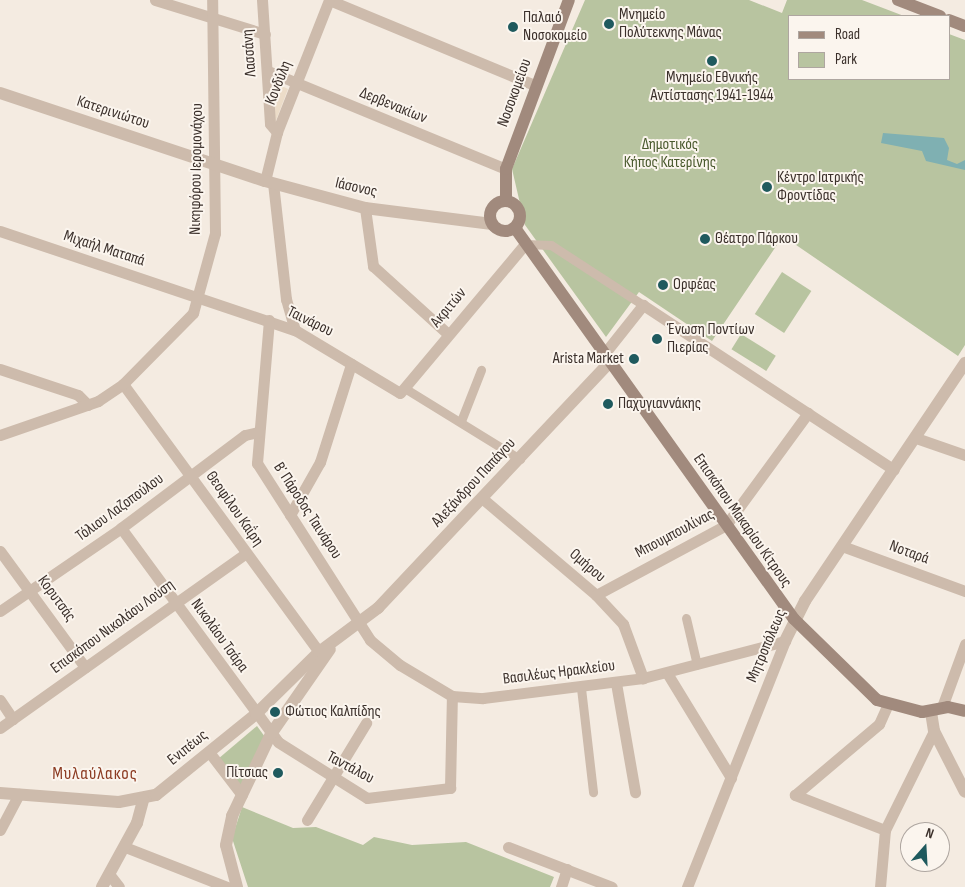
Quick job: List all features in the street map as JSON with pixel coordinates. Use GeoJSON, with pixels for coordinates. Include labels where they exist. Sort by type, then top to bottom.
{"type":"FeatureCollection","features":[{"type":"Feature","properties":{"kind":"main road","name":"Νοσοκομείου"},"geometry":{"type":"LineString","coordinates":[[506,201],[506,169],[534,85],[569,0]]}},
{"type":"Feature","properties":{"kind":"main road"},"geometry":{"type":"LineString","coordinates":[[898,0],[937,15]]}},
{"type":"Feature","properties":{"kind":"main road"},"geometry":{"type":"LineString","coordinates":[[950,20],[965,26]]}},
{"type":"Feature","properties":{"kind":"main road"},"geometry":{"type":"LineString","coordinates":[[506,201],[519,209],[521,219],[515,228],[500,231],[492,224],[491,210],[506,201]]}},
{"type":"Feature","properties":{"kind":"main road","name":"Επισκόπου Μακαρίου Κίτρους"},"geometry":{"type":"LineString","coordinates":[[515,228],[524,244],[794,619],[868,693],[888,704],[965,711]]}},
{"type":"Feature","properties":{"kind":"street"},"geometry":{"type":"LineString","coordinates":[[155,0],[265,34]]}},
{"type":"Feature","properties":{"kind":"street","name":"Νικηφόρου Ιερομονάχου"},"geometry":{"type":"LineString","coordinates":[[0,435],[88,405],[123,384],[189,319],[198,297],[215,233],[217,164],[212,0]]}},
{"type":"Feature","properties":{"kind":"street","name":"Λασσάνη"},"geometry":{"type":"LineString","coordinates":[[262,0],[270,124],[277,132]]}},
{"type":"Feature","properties":{"kind":"street"},"geometry":{"type":"LineString","coordinates":[[329,0],[534,85]]}},
{"type":"Feature","properties":{"kind":"street","name":"Κονδύλη"},"geometry":{"type":"LineString","coordinates":[[269,182],[277,132],[329,0]]}},
{"type":"Feature","properties":{"kind":"street","name":"Δερβενακίων"},"geometry":{"type":"LineString","coordinates":[[268,71],[506,169]]}},
{"type":"Feature","properties":{"kind":"street","name":"Κατερινιώτου"},"geometry":{"type":"LineString","coordinates":[[0,93],[217,164]]}},
{"type":"Feature","properties":{"kind":"street","name":"Ιάσονος"},"geometry":{"type":"LineString","coordinates":[[217,164],[269,182],[365,208],[492,224]]}},
{"type":"Feature","properties":{"kind":"street"},"geometry":{"type":"LineString","coordinates":[[269,182],[286,299],[295,330]]}},
{"type":"Feature","properties":{"kind":"street"},"geometry":{"type":"LineString","coordinates":[[365,208],[372,266],[448,334]]}},
{"type":"Feature","properties":{"kind":"street","name":"Μιχαήλ Ματαπά"},"geometry":{"type":"LineString","coordinates":[[0,231],[198,297]]}},
{"type":"Feature","properties":{"kind":"street"},"geometry":{"type":"LineString","coordinates":[[524,244],[551,245],[894,470]]}},
{"type":"Feature","properties":{"kind":"street","name":"Ακριτών"},"geometry":{"type":"LineString","coordinates":[[403,391],[524,244]]}},
{"type":"Feature","properties":{"kind":"street","name":"Ταινάρου"},"geometry":{"type":"LineString","coordinates":[[198,297],[295,330],[351,364],[461,420],[520,459]]}},
{"type":"Feature","properties":{"kind":"street"},"geometry":{"type":"LineString","coordinates":[[607,358],[643,305]]}},
{"type":"Feature","properties":{"kind":"street","name":"Β΄ Πάροδος Ταινάρου"},"geometry":{"type":"LineString","coordinates":[[269,320],[264,408],[258,432],[260,471],[358,622]]}},
{"type":"Feature","properties":{"kind":"street","name":"Αλεξάνδρου Παπάγου"},"geometry":{"type":"LineString","coordinates":[[358,622],[378,608],[483,499],[607,358]]}},
{"type":"Feature","properties":{"kind":"street","name":"Μητροπόλεως"},"geometry":{"type":"LineString","coordinates":[[688,887],[794,619],[965,363]]}},
{"type":"Feature","properties":{"kind":"street"},"geometry":{"type":"LineString","coordinates":[[290,515],[320,462],[351,364]]}},
{"type":"Feature","properties":{"kind":"street"},"geometry":{"type":"LineString","coordinates":[[0,369],[78,395],[88,405]]}},
{"type":"Feature","properties":{"kind":"street"},"geometry":{"type":"LineString","coordinates":[[461,420],[481,370]]}},
{"type":"Feature","properties":{"kind":"street","name":"Θεοφίλου Καΐρη"},"geometry":{"type":"LineString","coordinates":[[123,384],[245,554],[319,652]]}},
{"type":"Feature","properties":{"kind":"street","name":"Μπουμπουλίνας"},"geometry":{"type":"LineString","coordinates":[[596,595],[726,525],[808,413]]}},
{"type":"Feature","properties":{"kind":"street","name":"Τόλιου Λαζοπούλου"},"geometry":{"type":"LineString","coordinates":[[0,611],[191,478],[245,435],[258,432]]}},
{"type":"Feature","properties":{"kind":"street"},"geometry":{"type":"LineString","coordinates":[[916,438],[965,455]]}},
{"type":"Feature","properties":{"kind":"street","name":"Ομήρου"},"geometry":{"type":"LineString","coordinates":[[483,499],[596,595],[623,624],[643,678]]}},
{"type":"Feature","properties":{"kind":"street","name":"Νικολάου Τσάρα"},"geometry":{"type":"LineString","coordinates":[[121,528],[256,714]]}},
{"type":"Feature","properties":{"kind":"street","name":"Νοταρά"},"geometry":{"type":"LineString","coordinates":[[842,546],[965,591]]}},
{"type":"Feature","properties":{"kind":"street","name":"Κορυτσάς"},"geometry":{"type":"LineString","coordinates":[[0,551],[85,667]]}},
{"type":"Feature","properties":{"kind":"street","name":"Επισκόπου Νικολάου Λούση"},"geometry":{"type":"LineString","coordinates":[[0,728],[245,554]]}},
{"type":"Feature","properties":{"kind":"street"},"geometry":{"type":"LineString","coordinates":[[686,618],[698,665]]}},
{"type":"Feature","properties":{"kind":"street","name":"Ενιπέως"},"geometry":{"type":"LineString","coordinates":[[143,800],[156,795],[256,714],[319,652],[358,622]]}},
{"type":"Feature","properties":{"kind":"street","name":"Βασιλέως Ηρακλείου"},"geometry":{"type":"LineString","coordinates":[[358,622],[384,653],[452,696],[483,698],[581,688],[643,678],[785,641]]}},
{"type":"Feature","properties":{"kind":"street"},"geometry":{"type":"LineString","coordinates":[[237,887],[226,845],[242,795],[271,734],[338,636]]}},
{"type":"Feature","properties":{"kind":"street"},"geometry":{"type":"LineString","coordinates":[[880,887],[884,830],[934,731],[936,709],[965,644]]}},
{"type":"Feature","properties":{"kind":"street"},"geometry":{"type":"LineString","coordinates":[[666,673],[731,778]]}},
{"type":"Feature","properties":{"kind":"street"},"geometry":{"type":"LineString","coordinates":[[616,683],[635,792]]}},
{"type":"Feature","properties":{"kind":"street"},"geometry":{"type":"LineString","coordinates":[[581,688],[593,792]]}},
{"type":"Feature","properties":{"kind":"street","name":"Ταντάλου"},"geometry":{"type":"LineString","coordinates":[[256,714],[271,734],[330,778],[367,798],[450,788],[452,696]]}},
{"type":"Feature","properties":{"kind":"street"},"geometry":{"type":"LineString","coordinates":[[0,700],[13,719]]}},
{"type":"Feature","properties":{"kind":"street"},"geometry":{"type":"LineString","coordinates":[[884,830],[795,795],[879,724],[888,704]]}},
{"type":"Feature","properties":{"kind":"street"},"geometry":{"type":"LineString","coordinates":[[307,820],[330,778],[366,723]]}},
{"type":"Feature","properties":{"kind":"street"},"geometry":{"type":"LineString","coordinates":[[934,731],[965,792]]}},
{"type":"Feature","properties":{"kind":"street"},"geometry":{"type":"LineString","coordinates":[[209,752],[242,795]]}},
{"type":"Feature","properties":{"kind":"street"},"geometry":{"type":"LineString","coordinates":[[0,793],[143,800],[125,847],[102,887]]}},
{"type":"Feature","properties":{"kind":"street"},"geometry":{"type":"LineString","coordinates":[[0,830],[20,794]]}},
{"type":"Feature","properties":{"kind":"street"},"geometry":{"type":"LineString","coordinates":[[125,847],[227,887]]}},
{"type":"Feature","properties":{"kind":"street"},"geometry":{"type":"LineString","coordinates":[[508,847],[612,887]]}},
{"type":"Feature","properties":{"kind":"street"},"geometry":{"type":"LineString","coordinates":[[560,887],[567,869]]}},
{"type":"Feature","properties":{"kind":"street"},"geometry":{"type":"LineString","coordinates":[[109,874],[119,887]]}},
{"type":"Feature","properties":{"kind":"green space","name":"Δημοτικός Κήπος Κατερίνης"},"geometry":{"type":"Polygon","coordinates":[[[585,0],[749,0],[782,13],[787,0],[862,0],[901,15],[788,15],[788,80],[950,80],[950,34],[965,40],[965,345],[958,356],[783,236],[712,341],[639,292],[606,337],[525,225],[512,169],[585,0]]]}},
{"type":"Feature","properties":{"kind":"green space"},"geometry":{"type":"Polygon","coordinates":[[[782,272],[811,291],[784,333],[755,314],[782,272]]]}},
{"type":"Feature","properties":{"kind":"green space"},"geometry":{"type":"Polygon","coordinates":[[[741,334],[776,356],[766,371],[731,349],[741,334]]]}},
{"type":"Feature","properties":{"kind":"green space"},"geometry":{"type":"Polygon","coordinates":[[[257,726],[265,737],[240,788],[218,759],[257,726]]]}},
{"type":"Feature","properties":{"kind":"green space"},"geometry":{"type":"Polygon","coordinates":[[[242,807],[293,828],[316,827],[363,845],[374,837],[412,845],[466,842],[554,877],[550,887],[248,887],[232,838],[242,807]]]}},
{"type":"Feature","properties":{"kind":"shaded area"},"geometry":{"type":"Polygon","coordinates":[[[272,81],[288,89],[275,123],[272,81]]]}},
{"type":"Feature","properties":{"kind":"water"},"geometry":{"type":"Polygon","coordinates":[[[883,133],[944,138],[949,148],[947,160],[957,164],[965,160],[965,170],[926,161],[922,151],[881,143],[883,133]]]}},
{"type":"Feature","properties":{"kind":"place","name":"Μνημείο Πολύτεκνης Μάνας"},"geometry":{"type":"Point","coordinates":[609,24]}},
{"type":"Feature","properties":{"kind":"place","name":"Παλαιό Νοσοκομείο"},"geometry":{"type":"Point","coordinates":[513,27]}},
{"type":"Feature","properties":{"kind":"place","name":"Μνημείο Εθνικής Αντίστασης 1941-1944"},"geometry":{"type":"Point","coordinates":[712,61]}},
{"type":"Feature","properties":{"kind":"place","name":"Κέντρο Ιατρικής Φροντίδας"},"geometry":{"type":"Point","coordinates":[767,187]}},
{"type":"Feature","properties":{"kind":"place","name":"Θέατρο Πάρκου"},"geometry":{"type":"Point","coordinates":[705,239]}},
{"type":"Feature","properties":{"kind":"place","name":"Ορφέας"},"geometry":{"type":"Point","coordinates":[663,285]}},
{"type":"Feature","properties":{"kind":"place","name":"Ένωση Ποντίων Πιερίας"},"geometry":{"type":"Point","coordinates":[657,339]}},
{"type":"Feature","properties":{"kind":"place","name":"Arista Market"},"geometry":{"type":"Point","coordinates":[634,359]}},
{"type":"Feature","properties":{"kind":"place","name":"Παχυγιαννάκης"},"geometry":{"type":"Point","coordinates":[608,404]}},
{"type":"Feature","properties":{"kind":"place","name":"Φώτιος Καλπίδης"},"geometry":{"type":"Point","coordinates":[275,712]}},
{"type":"Feature","properties":{"kind":"place","name":"Πίτσιας"},"geometry":{"type":"Point","coordinates":[278,773]}},
{"type":"Feature","properties":{"kind":"district","name":"Μυλαύλακος"},"geometry":{"type":"Point","coordinates":[95,774]}}]}
